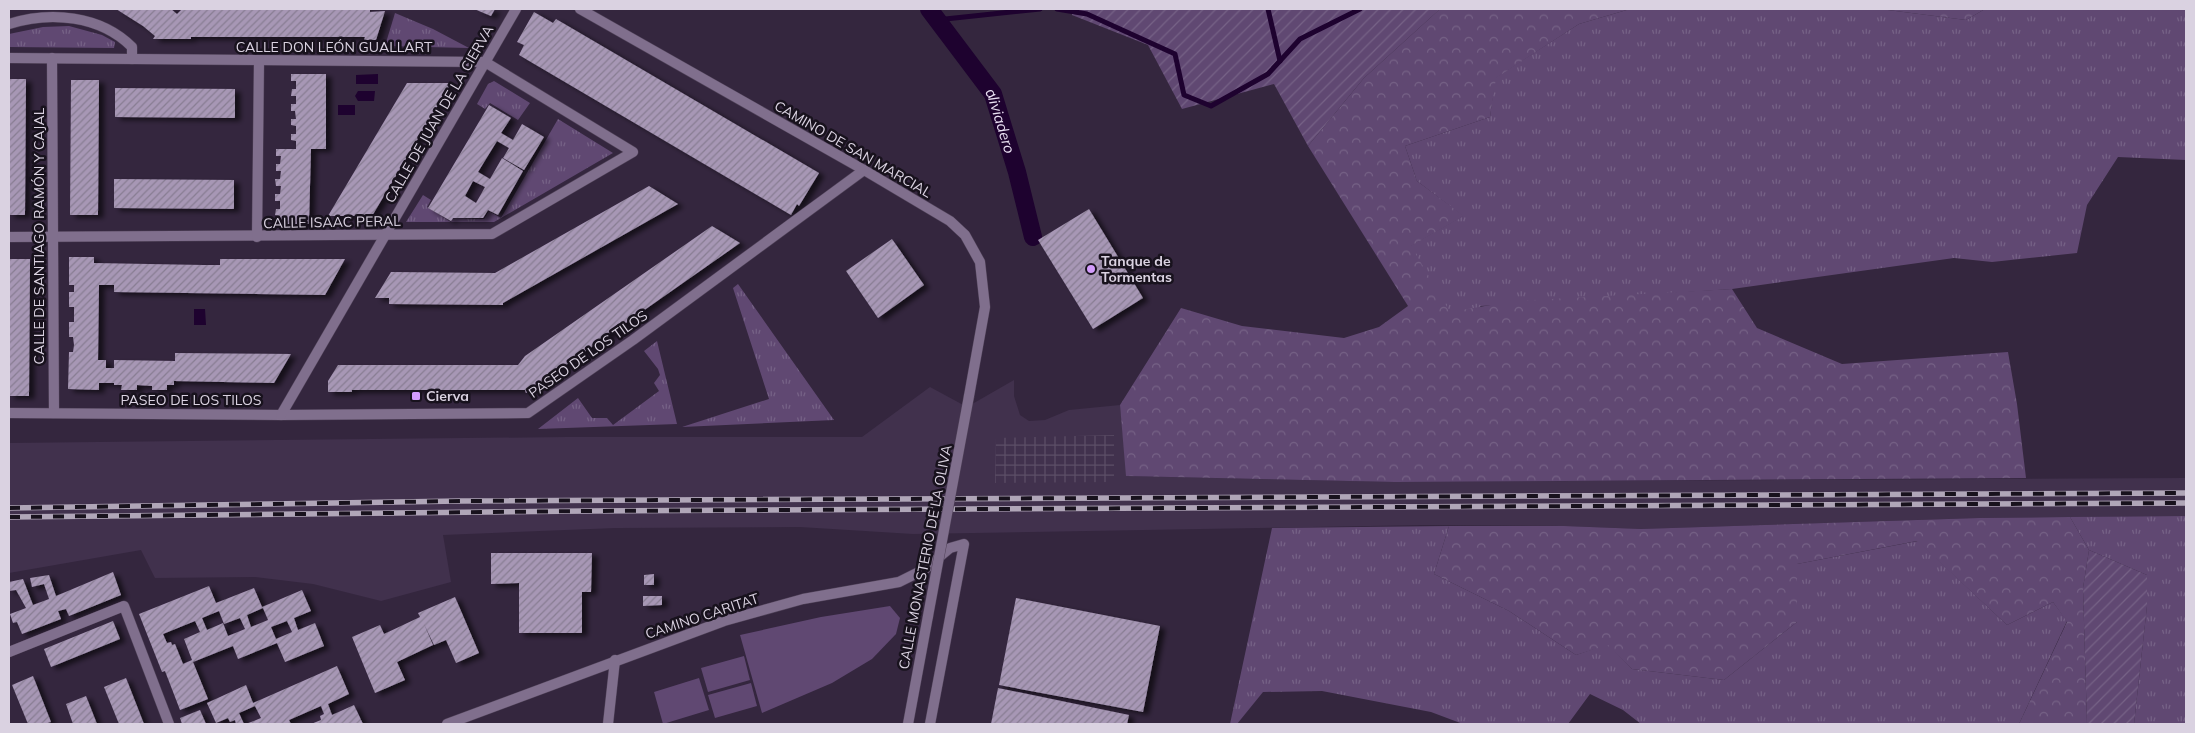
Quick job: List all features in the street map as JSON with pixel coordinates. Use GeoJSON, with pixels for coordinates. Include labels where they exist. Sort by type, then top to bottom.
{"type":"FeatureCollection","features":[{"type":"Feature","properties":{"kind":"street","name":"CALLE DE JUAN DE LA CIERVA"},"geometry":{"type":"LineString","coordinates":[[281,415],[516,9]]}},
{"type":"Feature","properties":{"kind":"street","name":"CAMINO DE SAN MARCIAL"},"geometry":{"type":"LineString","coordinates":[[580,9],[864,170],[950,221],[965,235],[980,262],[986,307],[969,396]]}},
{"type":"Feature","properties":{"kind":"street"},"geometry":{"type":"LineString","coordinates":[[9,24],[24,19],[58,16],[89,22],[115,32],[132,47],[132,59]]}},
{"type":"Feature","properties":{"kind":"street","name":"CALLE DON LEÓN GUALLART"},"geometry":{"type":"LineString","coordinates":[[9,58],[485,62]]}},
{"type":"Feature","properties":{"kind":"street","name":"CALLE DE SANTIAGO RAMÓN Y CAJAL"},"geometry":{"type":"LineString","coordinates":[[52,58],[54,413]]}},
{"type":"Feature","properties":{"kind":"street"},"geometry":{"type":"LineString","coordinates":[[257,237],[259,61]]}},
{"type":"Feature","properties":{"kind":"street","name":"CALLE ISAAC PERAL"},"geometry":{"type":"LineString","coordinates":[[9,237],[257,237],[492,234],[633,152],[485,62]]}},
{"type":"Feature","properties":{"kind":"street","name":"PASEO DE LOS TILOS"},"geometry":{"type":"LineString","coordinates":[[9,413],[281,415],[528,413],[641,334],[864,170]]}},
{"type":"Feature","properties":{"kind":"street","name":"CALLE MONASTERIO DE LA OLIVA"},"geometry":{"type":"LineString","coordinates":[[908,724],[969,396]]}},
{"type":"Feature","properties":{"kind":"street","name":"CAMINO CARITAT"},"geometry":{"type":"LineString","coordinates":[[447,724],[724,621],[811,598],[899,582],[925,569],[950,548],[964,544],[930,724]]}},
{"type":"Feature","properties":{"kind":"street"},"geometry":{"type":"LineString","coordinates":[[9,652],[124,606],[169,724]]}},
{"type":"Feature","properties":{"kind":"street"},"geometry":{"type":"LineString","coordinates":[[608,724],[615,660]]}},
{"type":"Feature","properties":{"kind":"shaded area"},"geometry":{"type":"Polygon","coordinates":[[[378,74],[378,84],[356,84],[356,75],[378,74]]]}},
{"type":"Feature","properties":{"kind":"shaded area"},"geometry":{"type":"Polygon","coordinates":[[[358,91],[375,91],[374,101],[358,101],[355,96],[358,91]]]}},
{"type":"Feature","properties":{"kind":"shaded area"},"geometry":{"type":"Polygon","coordinates":[[[338,105],[355,105],[355,115],[338,115],[338,105]]]}},
{"type":"Feature","properties":{"kind":"shaded area"},"geometry":{"type":"Polygon","coordinates":[[[194,309],[205,309],[206,325],[194,325],[194,309]]]}},
{"type":"Feature","properties":{"kind":"shaded area"},"geometry":{"type":"Polygon","coordinates":[[[1014,380],[1014,396],[1020,415],[1029,421],[1045,420],[1069,410],[1120,405],[1127,476],[1395,482],[2186,478],[2186,516],[1979,518],[1641,529],[1564,526],[1426,525],[913,534],[800,527],[616,528],[443,535],[451,582],[381,601],[313,584],[255,577],[155,578],[141,550],[9,573],[9,443],[568,437],[862,437],[930,387],[967,407],[1014,380]]]}},
{"type":"Feature","properties":{"kind":"shaded area"},"geometry":{"type":"Polygon","coordinates":[[[1114,435],[1114,482],[995,483],[996,438],[1114,435]]]}},
{"type":"Feature","properties":{"kind":"green space"},"geometry":{"type":"Polygon","coordinates":[[[1072,9],[1440,9],[1364,78],[1308,146],[1274,84],[1182,109],[1148,45],[1072,15],[1072,9]]]}},
{"type":"Feature","properties":{"kind":"green space"},"geometry":{"type":"Polygon","coordinates":[[[1440,9],[1630,9],[1579,24],[1496,78],[1490,117],[1405,146],[1417,181],[1464,216],[1411,246],[1450,312],[1514,301],[1732,289],[1757,328],[1842,364],[2008,352],[2017,404],[2026,478],[1395,482],[1126,476],[1120,405],[1181,308],[1242,326],[1344,338],[1379,327],[1408,306],[1308,146],[1364,78],[1440,9]]]}},
{"type":"Feature","properties":{"kind":"green space"},"geometry":{"type":"Polygon","coordinates":[[[1630,9],[1880,9],[1966,20],[1985,9],[2186,10],[2186,160],[2118,157],[2087,205],[2077,253],[1992,262],[1954,258],[1732,289],[1481,306],[1454,326],[1410,246],[1463,216],[1417,181],[1405,146],[1490,117],[1495,78],[1579,24],[1630,9]]]}},
{"type":"Feature","properties":{"kind":"green space"},"geometry":{"type":"Polygon","coordinates":[[[1880,9],[1985,9],[1966,20],[1880,9]]]}},
{"type":"Feature","properties":{"kind":"green space"},"geometry":{"type":"Polygon","coordinates":[[[395,13],[433,29],[469,48],[385,46],[395,13]]]}},
{"type":"Feature","properties":{"kind":"green space"},"geometry":{"type":"Polygon","coordinates":[[[69,26],[102,35],[115,42],[114,48],[9,47],[9,34],[43,27],[69,26]]]}},
{"type":"Feature","properties":{"kind":"green space"},"geometry":{"type":"Polygon","coordinates":[[[494,81],[530,103],[518,120],[490,103],[485,109],[477,104],[488,84],[494,81]]]}},
{"type":"Feature","properties":{"kind":"green space"},"geometry":{"type":"Polygon","coordinates":[[[558,119],[613,153],[501,218],[558,119]]]}},
{"type":"Feature","properties":{"kind":"green space"},"geometry":{"type":"Polygon","coordinates":[[[423,195],[431,200],[427,207],[451,222],[406,222],[423,195]]]}},
{"type":"Feature","properties":{"kind":"green space"},"geometry":{"type":"Polygon","coordinates":[[[489,211],[501,218],[494,222],[451,222],[453,218],[484,219],[489,211]]]}},
{"type":"Feature","properties":{"kind":"green space"},"geometry":{"type":"Polygon","coordinates":[[[738,284],[834,420],[682,427],[769,399],[733,288],[738,284]]]}},
{"type":"Feature","properties":{"kind":"green space"},"geometry":{"type":"Polygon","coordinates":[[[657,341],[677,424],[538,429],[578,398],[592,418],[607,418],[613,425],[659,391],[654,383],[660,375],[658,369],[644,351],[657,341]]]}},
{"type":"Feature","properties":{"kind":"green space"},"geometry":{"type":"Polygon","coordinates":[[[2186,516],[2186,724],[2134,724],[2147,606],[2147,575],[2089,550],[2070,517],[2186,516]]]}},
{"type":"Feature","properties":{"kind":"green space"},"geometry":{"type":"Polygon","coordinates":[[[2070,517],[2089,550],[2083,588],[2087,724],[2019,724],[2067,622],[2053,602],[2007,625],[1917,541],[1797,564],[1797,622],[1724,680],[1632,669],[1608,645],[1576,655],[1509,611],[1434,574],[1449,526],[1564,526],[1641,529],[1979,518],[2070,517]]]}},
{"type":"Feature","properties":{"kind":"green space"},"geometry":{"type":"Polygon","coordinates":[[[1449,526],[1434,574],[1509,611],[1576,655],[1608,644],[1632,669],[1724,680],[1797,622],[1797,564],[1918,541],[2007,625],[2053,602],[2067,621],[2019,724],[1641,724],[1623,710],[1590,694],[1568,724],[1463,724],[1431,712],[1322,691],[1263,692],[1237,724],[1230,724],[1272,528],[1449,526]]]}},
{"type":"Feature","properties":{"kind":"green space"},"geometry":{"type":"Polygon","coordinates":[[[2089,550],[2147,575],[2147,606],[2134,724],[2087,724],[2083,588],[2089,550]]]}},
{"type":"Feature","properties":{"kind":"green space"},"geometry":{"type":"Polygon","coordinates":[[[890,606],[900,618],[896,634],[872,659],[832,683],[762,713],[740,635],[821,617],[890,606]]]}},
{"type":"Feature","properties":{"kind":"green space"},"geometry":{"type":"Polygon","coordinates":[[[744,656],[750,680],[708,692],[701,668],[744,656]]]}},
{"type":"Feature","properties":{"kind":"green space"},"geometry":{"type":"Polygon","coordinates":[[[699,678],[709,710],[663,724],[654,692],[699,678]]]}},
{"type":"Feature","properties":{"kind":"green space"},"geometry":{"type":"Polygon","coordinates":[[[751,683],[757,706],[715,718],[708,695],[751,683]]]}},
{"type":"Feature","properties":{"kind":"building"},"geometry":{"type":"Polygon","coordinates":[[[116,9],[171,9],[177,14],[182,9],[370,9],[370,12],[385,11],[376,40],[364,40],[365,37],[191,37],[191,39],[153,39],[155,36],[143,26],[116,9]]]}},
{"type":"Feature","properties":{"kind":"building"},"geometry":{"type":"Polygon","coordinates":[[[474,9],[495,9],[491,16],[474,9]]]}},
{"type":"Feature","properties":{"kind":"building"},"geometry":{"type":"Polygon","coordinates":[[[534,12],[553,23],[556,19],[819,173],[799,206],[797,204],[791,215],[519,55],[524,45],[517,42],[534,12]]]}},
{"type":"Feature","properties":{"kind":"building"},"geometry":{"type":"Polygon","coordinates":[[[291,74],[326,74],[326,149],[311,149],[309,224],[280,224],[280,216],[275,215],[276,209],[280,209],[280,201],[275,201],[275,194],[280,194],[281,186],[276,186],[275,179],[280,179],[281,171],[276,171],[276,164],[280,164],[281,156],[276,156],[276,149],[296,149],[296,141],[291,140],[291,134],[296,134],[296,126],[291,125],[291,119],[296,119],[295,111],[291,111],[291,104],[296,104],[296,96],[291,96],[292,89],[296,89],[296,81],[291,81],[291,74]]]}},
{"type":"Feature","properties":{"kind":"building"},"geometry":{"type":"Polygon","coordinates":[[[9,79],[26,79],[25,215],[9,215],[9,79]]]}},
{"type":"Feature","properties":{"kind":"building"},"geometry":{"type":"Polygon","coordinates":[[[71,80],[99,80],[98,215],[70,215],[71,80]]]}},
{"type":"Feature","properties":{"kind":"building"},"geometry":{"type":"Polygon","coordinates":[[[407,83],[451,83],[372,216],[328,216],[407,83]]]}},
{"type":"Feature","properties":{"kind":"building"},"geometry":{"type":"Polygon","coordinates":[[[115,88],[235,89],[235,118],[115,117],[115,88]]]}},
{"type":"Feature","properties":{"kind":"building"},"geometry":{"type":"Polygon","coordinates":[[[489,105],[511,118],[501,133],[513,140],[522,124],[544,137],[524,170],[503,158],[509,148],[497,141],[478,172],[490,179],[502,158],[523,171],[498,215],[488,210],[483,218],[453,218],[451,221],[428,208],[489,105]],[[473,181],[465,196],[476,203],[485,187],[473,181]]]}},
{"type":"Feature","properties":{"kind":"building"},"geometry":{"type":"Polygon","coordinates":[[[114,179],[234,180],[234,209],[114,208],[114,179]]]}},
{"type":"Feature","properties":{"kind":"building"},"geometry":{"type":"Polygon","coordinates":[[[649,186],[678,204],[503,303],[503,305],[389,304],[389,298],[375,298],[391,272],[495,273],[649,186]]]}},
{"type":"Feature","properties":{"kind":"building","name":"Tanque de Tormentas"},"geometry":{"type":"Polygon","coordinates":[[[1089,209],[1143,298],[1093,329],[1038,240],[1089,209]]]}},
{"type":"Feature","properties":{"kind":"building"},"geometry":{"type":"Polygon","coordinates":[[[712,226],[740,243],[526,393],[525,390],[352,390],[352,392],[328,392],[328,381],[338,365],[518,365],[525,356],[712,226]]]}},
{"type":"Feature","properties":{"kind":"building"},"geometry":{"type":"Polygon","coordinates":[[[892,239],[924,285],[878,318],[846,271],[892,239]]]}},
{"type":"Feature","properties":{"kind":"building"},"geometry":{"type":"Polygon","coordinates":[[[69,257],[94,257],[94,263],[203,265],[220,265],[220,259],[345,259],[325,295],[114,292],[114,285],[99,285],[98,360],[106,360],[106,368],[114,368],[114,360],[175,361],[175,353],[291,354],[274,383],[174,381],[174,385],[167,385],[167,390],[152,390],[152,386],[137,385],[137,390],[121,390],[122,385],[99,383],[99,390],[68,389],[69,352],[73,352],[74,345],[73,337],[69,337],[69,322],[74,322],[74,307],[69,307],[69,292],[74,292],[74,285],[69,285],[69,257]]]}},
{"type":"Feature","properties":{"kind":"building"},"geometry":{"type":"Polygon","coordinates":[[[9,259],[30,259],[29,396],[9,396],[9,259]]]}},
{"type":"Feature","properties":{"kind":"building"},"geometry":{"type":"Polygon","coordinates":[[[491,553],[592,553],[591,592],[582,592],[582,633],[519,633],[519,583],[491,584],[491,553]]]}},
{"type":"Feature","properties":{"kind":"building"},"geometry":{"type":"Polygon","coordinates":[[[113,572],[121,595],[69,616],[66,609],[58,611],[61,619],[22,634],[17,622],[13,623],[10,614],[26,608],[16,590],[9,591],[9,582],[23,579],[33,605],[49,599],[44,584],[32,587],[30,578],[49,575],[56,596],[113,572]]]}},
{"type":"Feature","properties":{"kind":"building"},"geometry":{"type":"Polygon","coordinates":[[[654,574],[654,585],[644,585],[644,575],[654,574]]]}},
{"type":"Feature","properties":{"kind":"building"},"geometry":{"type":"Polygon","coordinates":[[[209,586],[216,603],[254,588],[262,607],[302,590],[311,611],[294,618],[298,630],[315,623],[324,646],[285,662],[277,643],[238,659],[233,646],[193,662],[208,699],[180,710],[165,671],[162,672],[139,614],[209,586]],[[263,608],[247,615],[251,627],[268,620],[263,608]],[[219,611],[202,618],[207,630],[223,623],[228,636],[245,629],[240,618],[224,624],[219,611]],[[195,621],[163,634],[167,643],[175,644],[183,664],[192,660],[184,639],[200,632],[195,621]],[[287,621],[271,627],[276,639],[292,632],[287,621]]]}},
{"type":"Feature","properties":{"kind":"building"},"geometry":{"type":"Polygon","coordinates":[[[643,596],[662,596],[662,605],[643,606],[643,596]]]}},
{"type":"Feature","properties":{"kind":"building"},"geometry":{"type":"Polygon","coordinates":[[[455,597],[479,653],[456,663],[446,640],[434,645],[424,624],[433,645],[397,662],[405,680],[375,693],[352,637],[380,625],[384,634],[420,617],[418,613],[455,597]]]}},
{"type":"Feature","properties":{"kind":"building"},"geometry":{"type":"Polygon","coordinates":[[[1016,598],[1160,626],[1143,712],[999,685],[1016,598]]]}},
{"type":"Feature","properties":{"kind":"building"},"geometry":{"type":"Polygon","coordinates":[[[113,621],[120,639],[51,667],[44,649],[113,621]]]}},
{"type":"Feature","properties":{"kind":"building"},"geometry":{"type":"Polygon","coordinates":[[[337,666],[349,694],[328,704],[332,715],[354,705],[363,724],[311,724],[321,720],[320,716],[324,714],[321,706],[289,720],[291,724],[246,724],[261,718],[255,706],[239,713],[244,724],[236,724],[235,720],[230,722],[228,718],[216,723],[207,703],[246,685],[253,703],[337,666]]]}},
{"type":"Feature","properties":{"kind":"building"},"geometry":{"type":"Polygon","coordinates":[[[33,676],[51,722],[28,724],[12,685],[33,676]]]}},
{"type":"Feature","properties":{"kind":"building"},"geometry":{"type":"Polygon","coordinates":[[[126,678],[144,724],[119,724],[104,687],[126,678]]]}},
{"type":"Feature","properties":{"kind":"building"},"geometry":{"type":"Polygon","coordinates":[[[998,688],[1129,715],[1127,724],[991,724],[998,688]]]}},
{"type":"Feature","properties":{"kind":"building"},"geometry":{"type":"Polygon","coordinates":[[[86,696],[97,724],[73,724],[66,704],[86,696]]]}},
{"type":"Feature","properties":{"kind":"building"},"geometry":{"type":"Polygon","coordinates":[[[200,710],[206,724],[182,724],[180,718],[200,710]]]}},
{"type":"Feature","properties":{"kind":"waterway","name":"aliviadero"},"geometry":{"type":"LineString","coordinates":[[929,9],[993,94],[1017,172],[1033,237]]}},
{"type":"Feature","properties":{"kind":"waterway"},"geometry":{"type":"LineString","coordinates":[[936,20],[1040,9]]}},
{"type":"Feature","properties":{"kind":"waterway"},"geometry":{"type":"LineString","coordinates":[[1057,9],[1087,14],[1175,54],[1184,95],[1211,106],[1268,74],[1300,39],[1360,9]]}},
{"type":"Feature","properties":{"kind":"waterway"},"geometry":{"type":"LineString","coordinates":[[1268,9],[1280,61]]}},
{"type":"Feature","properties":{"kind":"railway"},"geometry":{"type":"LineString","coordinates":[[9,508],[460,501],[2186,493]]}},
{"type":"Feature","properties":{"kind":"railway"},"geometry":{"type":"LineString","coordinates":[[9,517],[587,511],[2186,503]]}},
{"type":"Feature","properties":{"kind":"place","name":"Tanque de Tormentas"},"geometry":{"type":"Point","coordinates":[1091,269]}},
{"type":"Feature","properties":{"kind":"place","name":"Cierva"},"geometry":{"type":"Point","coordinates":[416,396]}}]}
